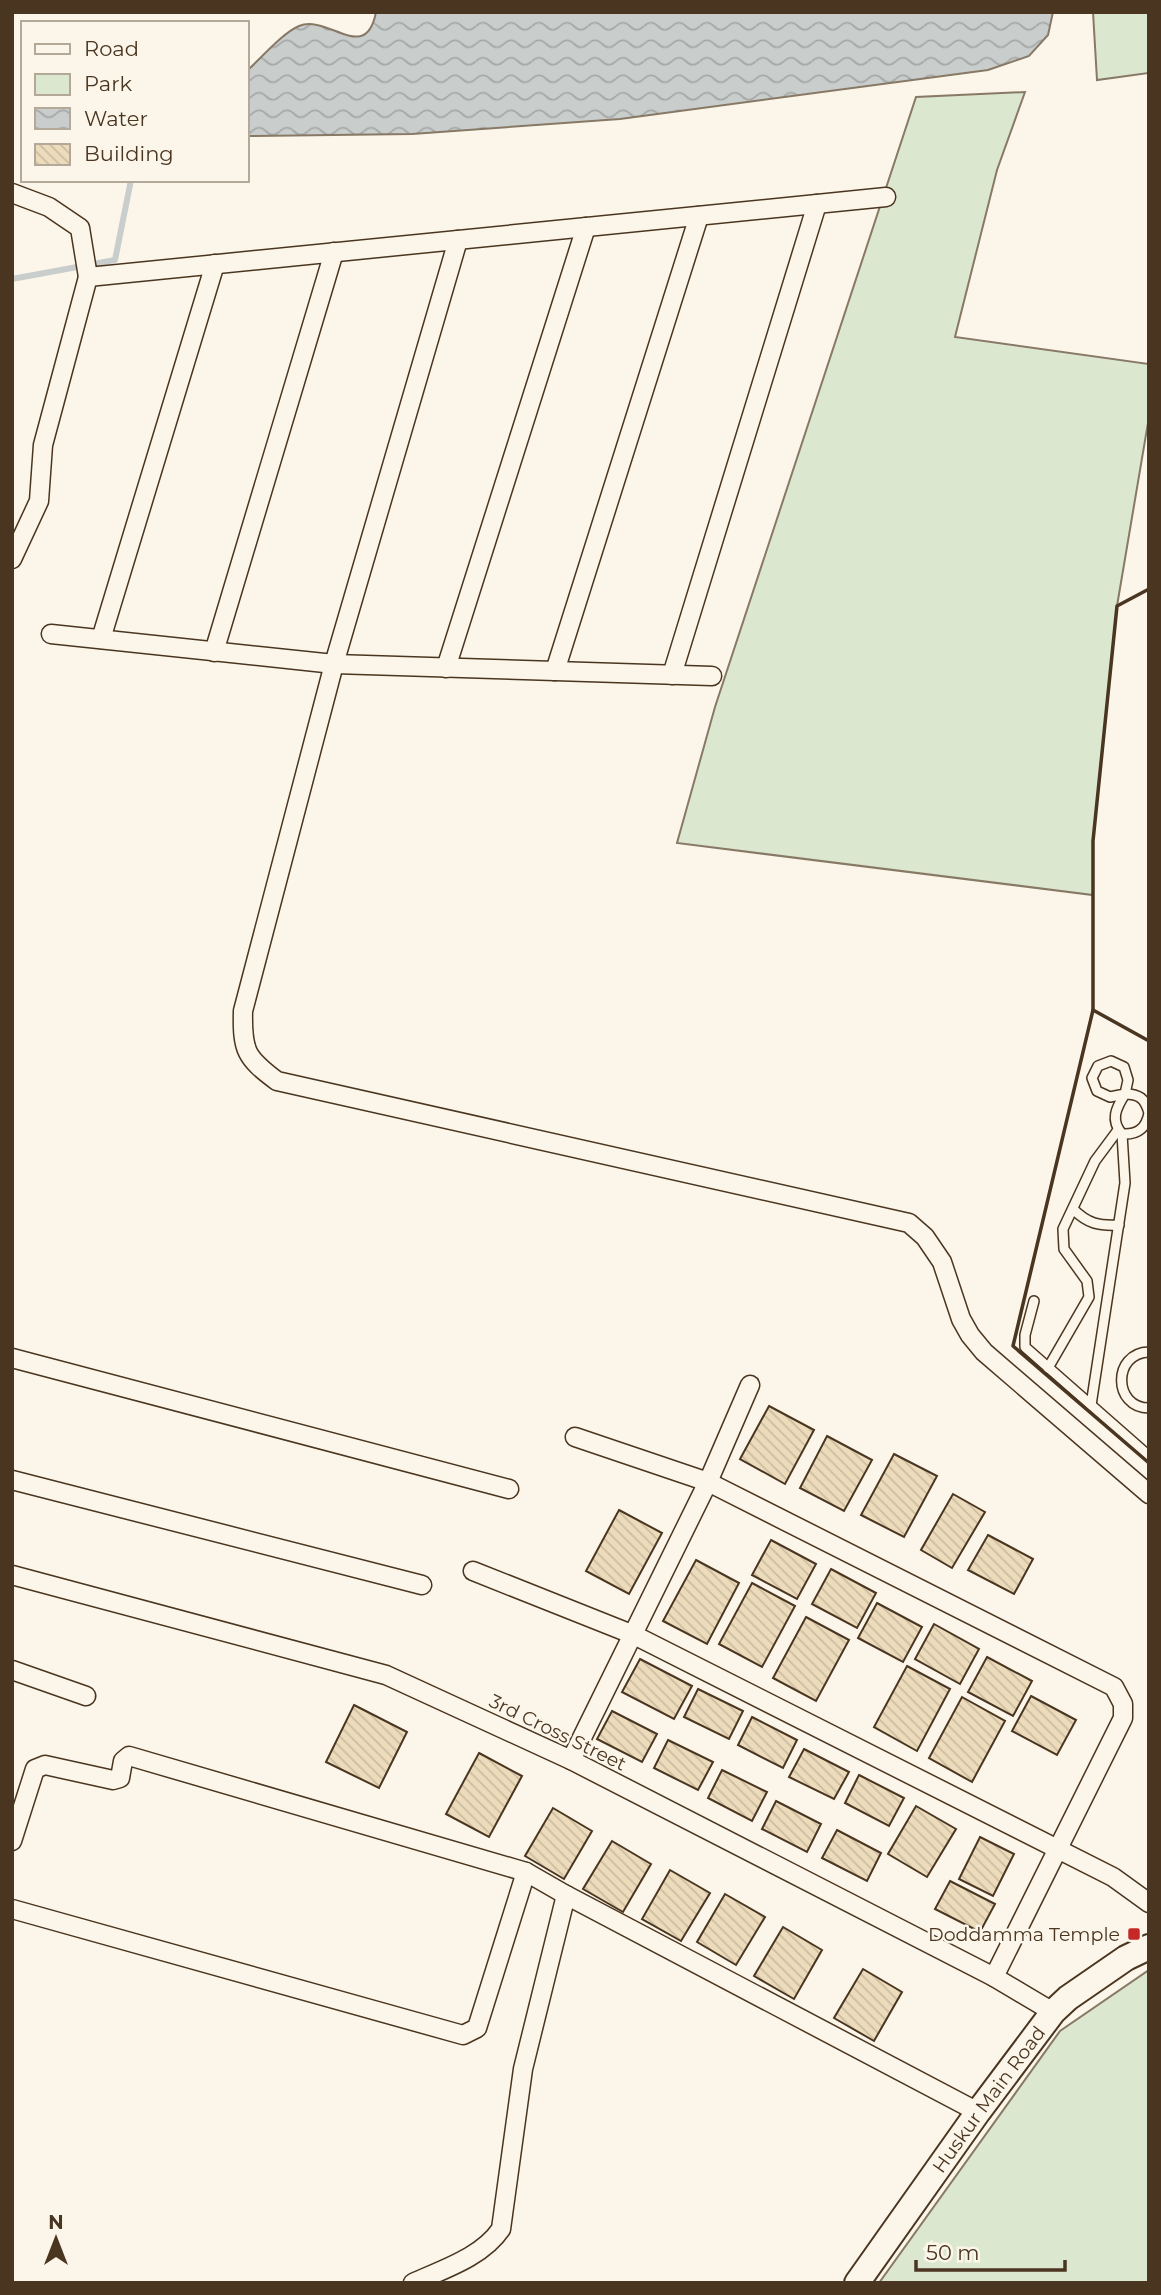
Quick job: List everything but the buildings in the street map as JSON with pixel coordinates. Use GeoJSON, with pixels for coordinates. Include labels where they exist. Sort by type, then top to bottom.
{"type":"FeatureCollection","features":[{"type":"Feature","properties":{"kind":"main road","name":"Huskur Main Road"},"geometry":{"type":"LineString","coordinates":[[857,2283],[978,2112],[1053,2012],[1068,1998],[1114,1966],[1149,1947]]}},
{"type":"Feature","properties":{"kind":"street"},"geometry":{"type":"LineString","coordinates":[[12,193],[48,207],[80,228],[88,277],[43,445],[39,502],[12,559]]}},
{"type":"Feature","properties":{"kind":"street"},"geometry":{"type":"LineString","coordinates":[[88,277],[886,197]]}},
{"type":"Feature","properties":{"kind":"street"},"geometry":{"type":"LineString","coordinates":[[672,675],[817,204]]}},
{"type":"Feature","properties":{"kind":"street"},"geometry":{"type":"LineString","coordinates":[[555,671],[699,216]]}},
{"type":"Feature","properties":{"kind":"street"},"geometry":{"type":"LineString","coordinates":[[446,668],[586,227]]}},
{"type":"Feature","properties":{"kind":"street"},"geometry":{"type":"LineString","coordinates":[[457,240],[334,664],[243,1011],[242,1036],[252,1062],[277,1081],[909,1223],[925,1237],[942,1262],[961,1319],[984,1352],[1149,1494]]}},
{"type":"Feature","properties":{"kind":"street"},"geometry":{"type":"LineString","coordinates":[[214,652],[334,252]]}},
{"type":"Feature","properties":{"kind":"street"},"geometry":{"type":"LineString","coordinates":[[101,639],[215,264]]}},
{"type":"Feature","properties":{"kind":"street"},"geometry":{"type":"LineString","coordinates":[[51,634],[334,664],[712,676]]}},
{"type":"Feature","properties":{"kind":"street"},"geometry":{"type":"LineString","coordinates":[[12,1358],[509,1489]]}},
{"type":"Feature","properties":{"kind":"street"},"geometry":{"type":"LineString","coordinates":[[571,1760],[708,1482],[750,1385]]}},
{"type":"Feature","properties":{"kind":"street"},"geometry":{"type":"LineString","coordinates":[[575,1437],[708,1482],[1114,1687],[1123,1704],[1123,1718],[994,1977]]}},
{"type":"Feature","properties":{"kind":"street"},"geometry":{"type":"LineString","coordinates":[[12,1480],[422,1585]]}},
{"type":"Feature","properties":{"kind":"street"},"geometry":{"type":"LineString","coordinates":[[473,1571],[634,1635],[1113,1877],[1149,1903]]}},
{"type":"Feature","properties":{"kind":"street","name":"3rd Cross Street"},"geometry":{"type":"LineString","coordinates":[[12,1575],[386,1675],[571,1760],[994,1977],[1053,2012]]}},
{"type":"Feature","properties":{"kind":"street"},"geometry":{"type":"LineString","coordinates":[[12,1670],[86,1696]]}},
{"type":"Feature","properties":{"kind":"street"},"geometry":{"type":"LineString","coordinates":[[12,1841],[35,1769],[45,1765],[113,1780],[120,1778],[123,1761],[129,1756],[526,1872],[978,2112]]}},
{"type":"Feature","properties":{"kind":"street"},"geometry":{"type":"LineString","coordinates":[[12,1909],[463,2035],[477,2028],[526,1872]]}},
{"type":"Feature","properties":{"kind":"street"},"geometry":{"type":"LineString","coordinates":[[413,2283],[479,2252],[492,2242],[501,2229],[523,2069],[566,1895]]}},
{"type":"Feature","properties":{"kind":"lane"},"geometry":{"type":"LineString","coordinates":[[1091,1405],[1125,1183],[1120,1132],[1115,1121],[1116,1108],[1125,1094],[1128,1080],[1124,1067],[1111,1061],[1098,1066],[1093,1078],[1097,1091],[1110,1097],[1125,1094],[1135,1094],[1142,1097],[1149,1113],[1140,1131],[1132,1135],[1120,1132]]}},
{"type":"Feature","properties":{"kind":"lane"},"geometry":{"type":"LineString","coordinates":[[1048,1368],[1089,1297],[1087,1281],[1064,1249],[1063,1229],[1095,1161],[1120,1132]]}},
{"type":"Feature","properties":{"kind":"lane"},"geometry":{"type":"LineString","coordinates":[[1073,1209],[1085,1221],[1100,1226],[1119,1225]]}},
{"type":"Feature","properties":{"kind":"lane"},"geometry":{"type":"LineString","coordinates":[[1034,1301],[1025,1335],[1026,1347],[1149,1456]]}},
{"type":"Feature","properties":{"kind":"lane"},"geometry":{"type":"LineString","coordinates":[[1149,1352],[1130,1358],[1122,1370],[1120,1385],[1129,1402],[1149,1409]]}},
{"type":"Feature","properties":{"kind":"green space"},"geometry":{"type":"Polygon","coordinates":[[[1093,12],[1149,12],[1149,73],[1097,80],[1093,12]]]}},
{"type":"Feature","properties":{"kind":"green space"},"geometry":{"type":"Polygon","coordinates":[[[1025,92],[997,170],[955,337],[1149,364],[1149,417],[1117,606],[1093,841],[1093,895],[677,843],[715,707],[916,97],[1025,92]]]}},
{"type":"Feature","properties":{"kind":"green space"},"geometry":{"type":"Polygon","coordinates":[[[1149,1970],[1149,2283],[879,2283],[1060,2031],[1149,1970]]]}},
{"type":"Feature","properties":{"kind":"water"},"geometry":{"type":"Polygon","coordinates":[[[376,12],[1053,12],[1048,35],[1029,56],[988,70],[620,119],[412,134],[248,136],[248,70],[273,45],[299,26],[322,26],[355,37],[364,35],[371,27],[376,12]]]}},
{"type":"Feature","properties":{"kind":"waterway"},"geometry":{"type":"LineString","coordinates":[[12,279],[115,260],[131,182]]}},
{"type":"Feature","properties":{"kind":"wall"},"geometry":{"type":"LineString","coordinates":[[1149,589],[1117,606],[1093,841],[1093,1010],[1149,1041]]}},
{"type":"Feature","properties":{"kind":"wall"},"geometry":{"type":"LineString","coordinates":[[1093,1010],[1013,1346],[1149,1463]]}},
{"type":"Feature","properties":{"kind":"place","name":"Doddamma Temple"},"geometry":{"type":"Point","coordinates":[1134,1934]}}]}
